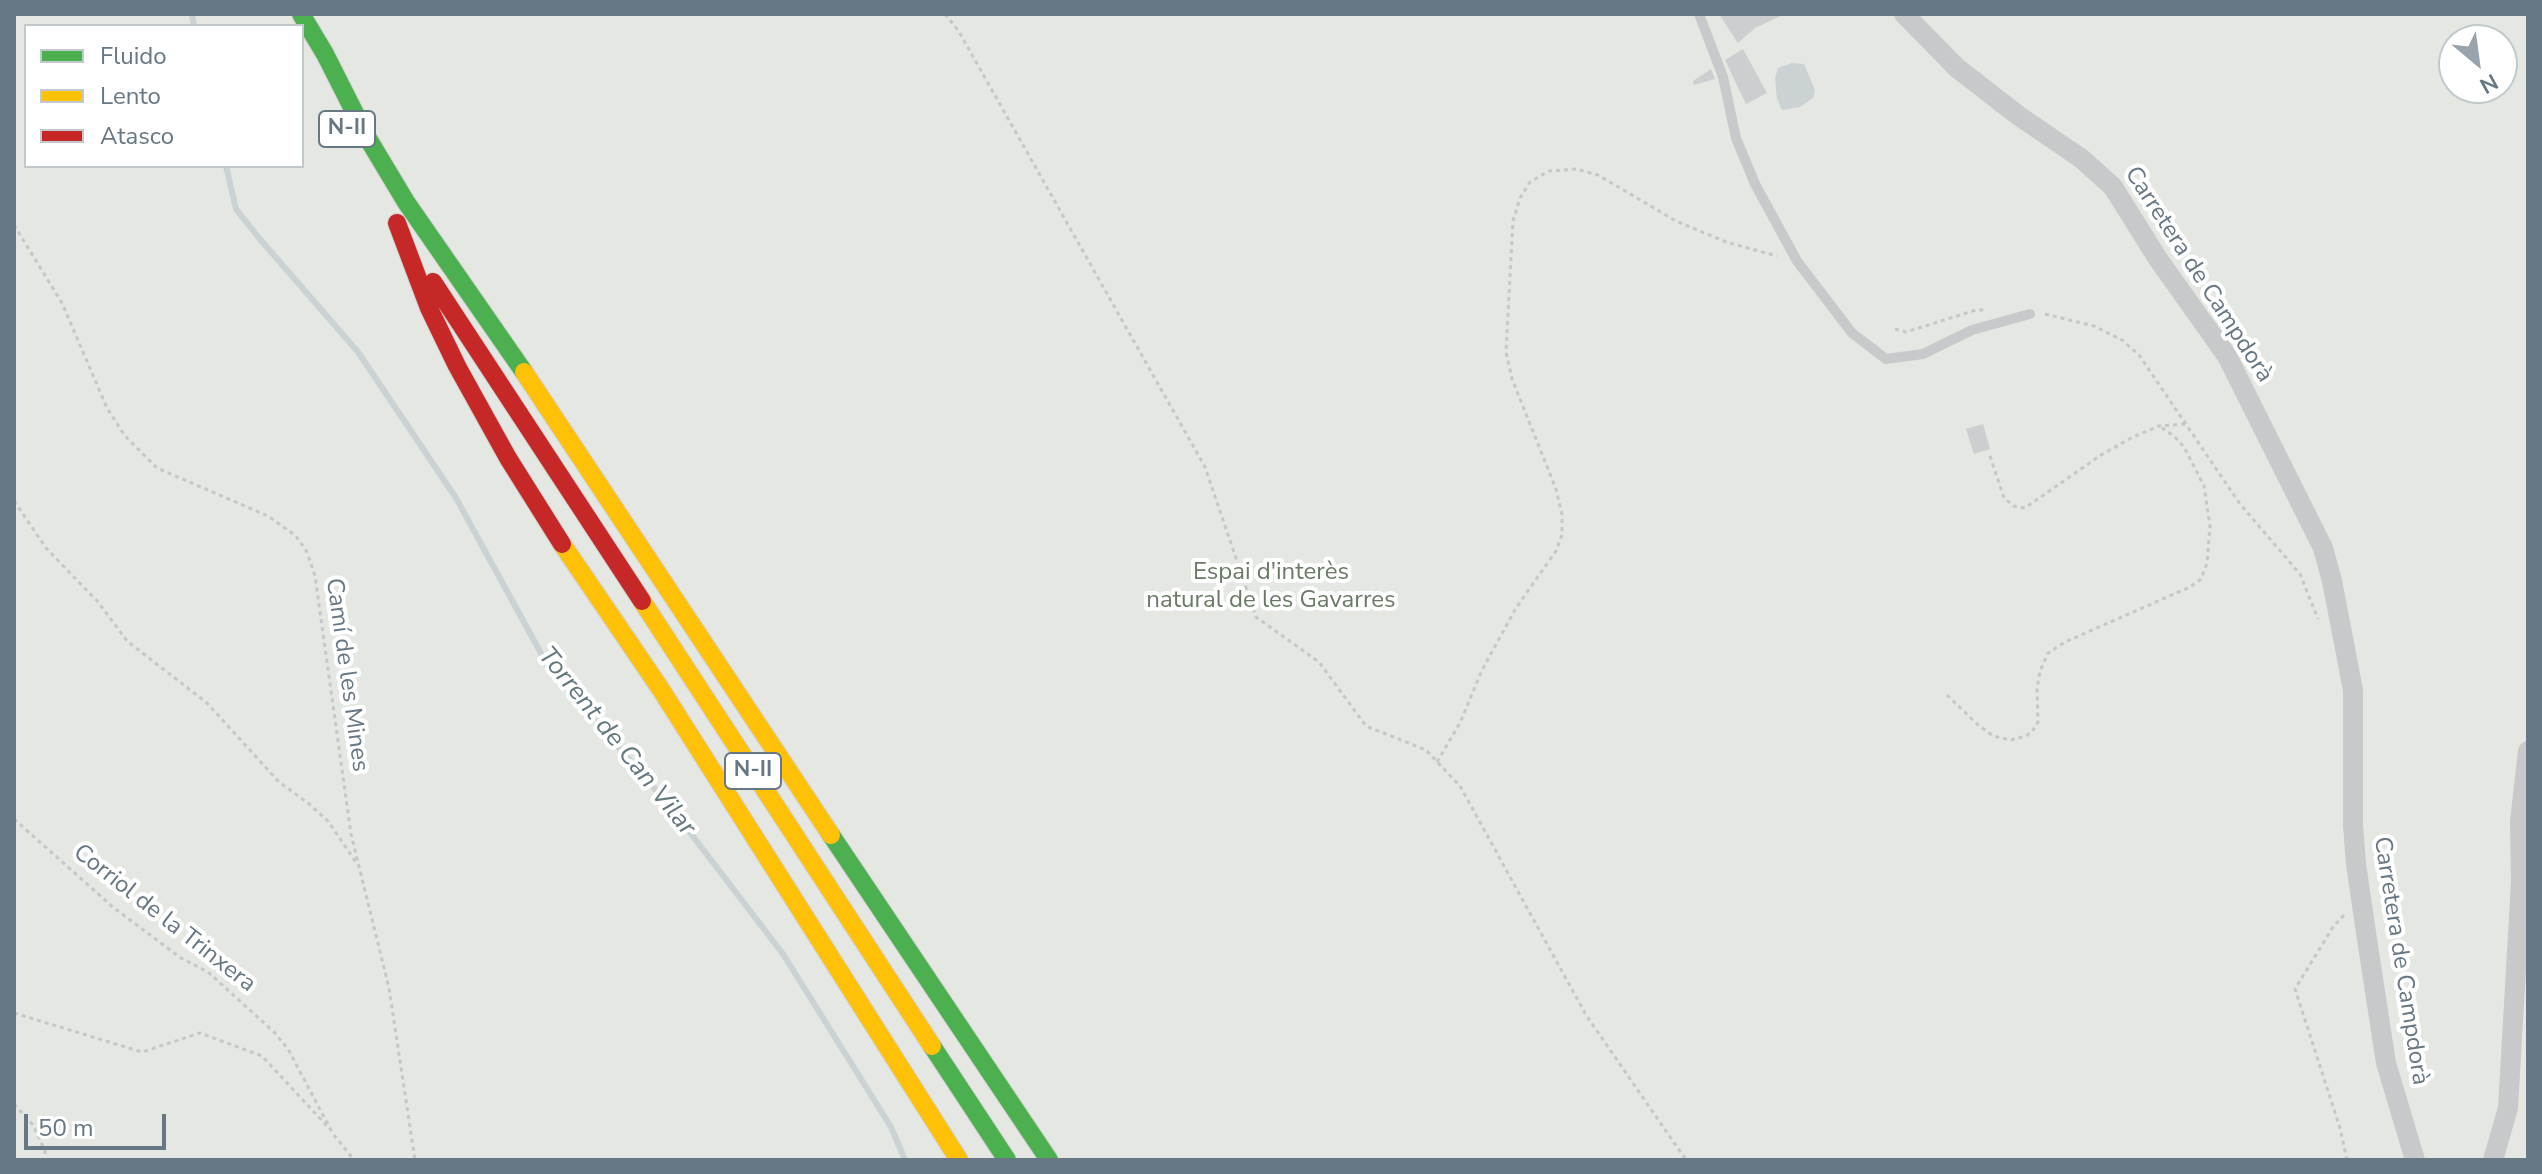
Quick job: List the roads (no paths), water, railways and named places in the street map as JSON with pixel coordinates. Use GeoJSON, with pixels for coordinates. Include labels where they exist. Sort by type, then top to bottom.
{"type":"FeatureCollection","features":[{"type":"Feature","properties":{"kind":"highway"},"geometry":{"type":"LineString","coordinates":[[304,24],[406,202],[574,444],[732,687],[1049,1160]]}},
{"type":"Feature","properties":{"kind":"highway","name":"N-II"},"geometry":{"type":"LineString","coordinates":[[304,36],[339,115],[397,223],[497,384],[1007,1160]]}},
{"type":"Feature","properties":{"kind":"highway"},"geometry":{"type":"LineString","coordinates":[[397,223],[429,308],[457,366],[514,468],[660,688],[959,1160]]}},
{"type":"Feature","properties":{"kind":"street","name":"Carretera de Campdorà"},"geometry":{"type":"LineString","coordinates":[[1904,14],[1957,68],[2082,159],[2113,187],[2158,259],[2221,348],[2323,548],[2330,569],[2353,690],[2353,825],[2386,1063],[2415,1160]]}},
{"type":"Feature","properties":{"kind":"street"},"geometry":{"type":"LineString","coordinates":[[2493,1160],[2508,1108],[2521,882],[2520,821],[2528,751]]}},
{"type":"Feature","properties":{"kind":"lane"},"geometry":{"type":"LineString","coordinates":[[1699,14],[1723,77],[1744,162],[1797,261],[1852,333],[1886,359],[1923,354],[1972,330],[2030,314]]}},
{"type":"Feature","properties":{"kind":"waterway","name":"Torrent de Can Vilar"},"geometry":{"type":"LineString","coordinates":[[192,14],[194,24]]}},
{"type":"Feature","properties":{"kind":"waterway","name":"Torrent de Can Vilar"},"geometry":{"type":"LineString","coordinates":[[226,168],[236,209],[358,352],[456,498],[549,668],[669,805],[783,954],[891,1127],[905,1160]]}},
{"type":"Feature","properties":{"kind":"park label","name":"Espai d'interès natural de les Gavarres"},"geometry":{"type":"Point","coordinates":[1271,587]}}]}
